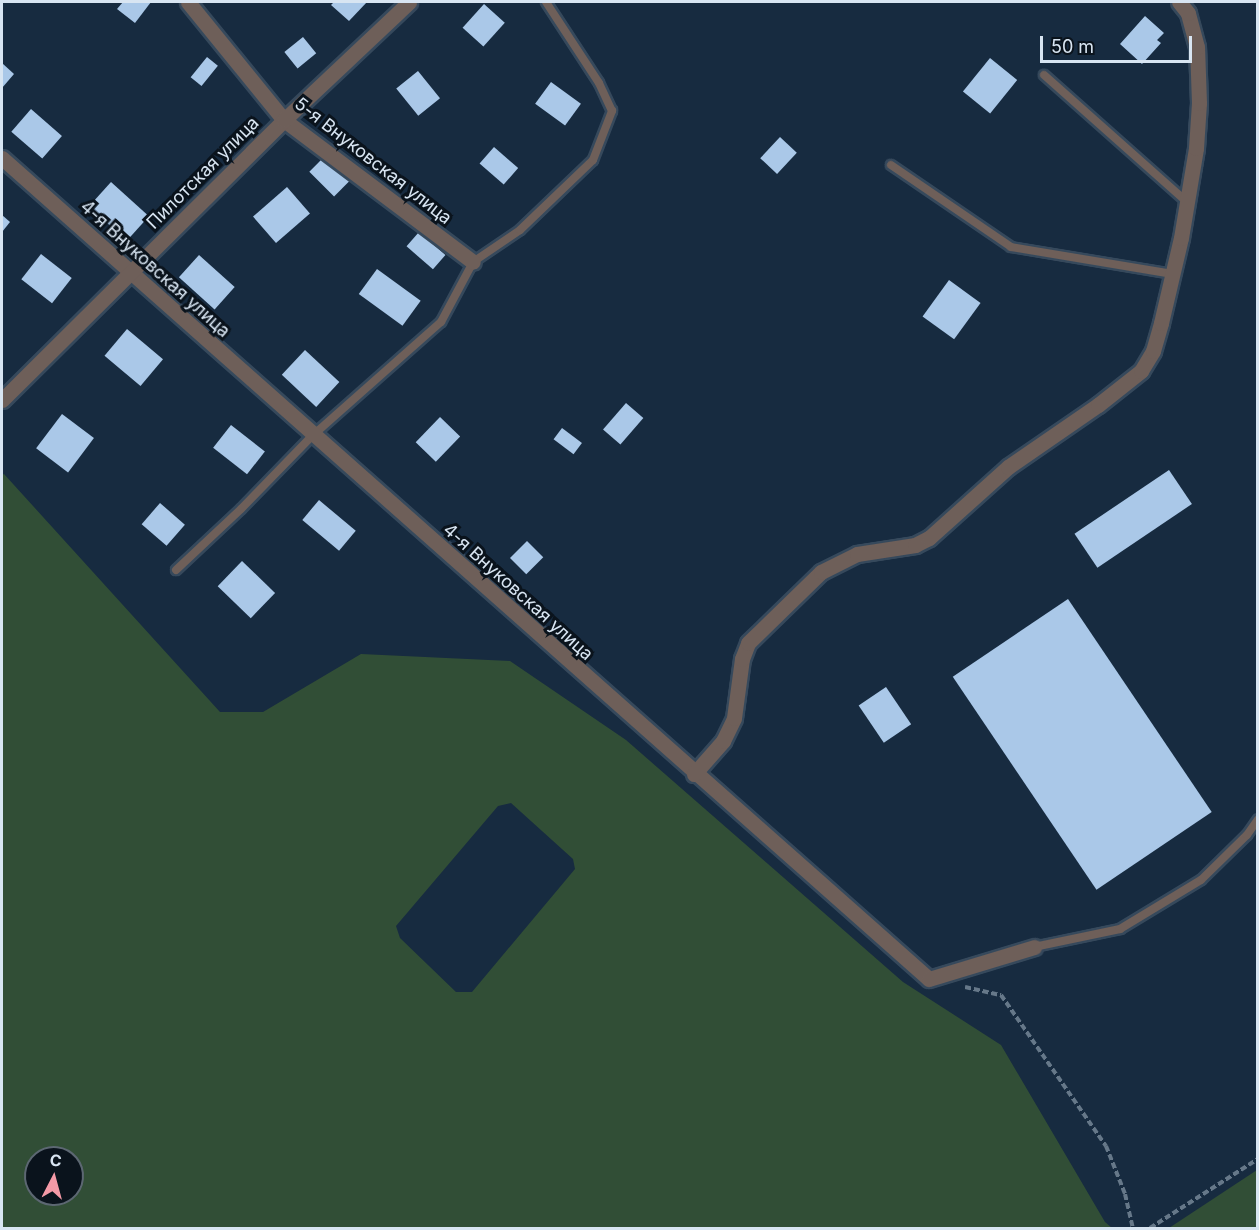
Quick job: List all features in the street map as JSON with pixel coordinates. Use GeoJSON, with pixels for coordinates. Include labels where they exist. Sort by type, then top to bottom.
{"type":"FeatureCollection","features":[{"type":"Feature","properties":{"kind":"street","name":"5-я Внуковская улица"},"geometry":{"type":"LineString","coordinates":[[188,2],[284,120],[473,262]]}},
{"type":"Feature","properties":{"kind":"street","name":"Пилотская улица"},"geometry":{"type":"LineString","coordinates":[[2,400],[284,120],[408,2]]}},
{"type":"Feature","properties":{"kind":"street"},"geometry":{"type":"LineString","coordinates":[[694,774],[723,741],[734,718],[742,659],[748,643],[821,572],[856,554],[915,545],[928,538],[1008,467],[1098,405],[1140,371],[1153,351],[1172,274],[1196,148],[1197,47],[1188,13],[1179,2]]}},
{"type":"Feature","properties":{"kind":"street","name":"4-я Внуковская улица"},"geometry":{"type":"LineString","coordinates":[[2,158],[312,436],[929,979],[1034,947]]}},
{"type":"Feature","properties":{"kind":"lane"},"geometry":{"type":"LineString","coordinates":[[176,570],[241,509],[312,436],[441,322],[473,262],[520,230],[593,160],[612,111],[599,83],[546,2]]}},
{"type":"Feature","properties":{"kind":"lane"},"geometry":{"type":"LineString","coordinates":[[1044,75],[1187,201]]}},
{"type":"Feature","properties":{"kind":"lane"},"geometry":{"type":"LineString","coordinates":[[891,165],[1011,247],[1172,274]]}},
{"type":"Feature","properties":{"kind":"lane"},"geometry":{"type":"LineString","coordinates":[[1034,947],[1120,929],[1202,880],[1247,835],[1257,819]]}},
{"type":"Feature","properties":{"kind":"path"},"geometry":{"type":"LineString","coordinates":[[960,986],[1001,995],[1106,1146],[1125,1194],[1133,1228]]}},
{"type":"Feature","properties":{"kind":"path"},"geometry":{"type":"LineString","coordinates":[[1150,1228],[1257,1159]]}},
{"type":"Feature","properties":{"kind":"green space"},"geometry":{"type":"Polygon","coordinates":[[[4,474],[220,712],[263,712],[361,654],[510,661],[626,740],[903,982],[1001,1045],[1105,1222],[1112,1228],[2,1228],[2,475],[4,474]],[[511,803],[498,806],[396,926],[400,938],[456,992],[472,992],[575,869],[573,859],[511,803]]]}},
{"type":"Feature","properties":{"kind":"green space"},"geometry":{"type":"Polygon","coordinates":[[[1257,1170],[1257,1228],[1169,1228],[1257,1170]]]}},
{"type":"Feature","properties":{"kind":"building"},"geometry":{"type":"Polygon","coordinates":[[[123,2],[151,2],[135,23],[117,9],[123,2]]]}},
{"type":"Feature","properties":{"kind":"building"},"geometry":{"type":"Polygon","coordinates":[[[334,2],[367,2],[349,21],[331,5],[334,2]]]}},
{"type":"Feature","properties":{"kind":"building"},"geometry":{"type":"Polygon","coordinates":[[[484,4],[505,23],[483,47],[463,28],[484,4]]]}},
{"type":"Feature","properties":{"kind":"building"},"geometry":{"type":"Polygon","coordinates":[[[1145,16],[1164,33],[1157,40],[1161,43],[1142,64],[1120,44],[1145,16]]]}},
{"type":"Feature","properties":{"kind":"building"},"geometry":{"type":"Polygon","coordinates":[[[303,37],[316,53],[298,68],[284,52],[303,37]]]}},
{"type":"Feature","properties":{"kind":"building"},"geometry":{"type":"Polygon","coordinates":[[[207,57],[218,66],[202,86],[191,77],[207,57]]]}},
{"type":"Feature","properties":{"kind":"building"},"geometry":{"type":"Polygon","coordinates":[[[990,58],[1017,80],[990,113],[963,91],[990,58]]]}},
{"type":"Feature","properties":{"kind":"building"},"geometry":{"type":"Polygon","coordinates":[[[2,63],[14,74],[2,88],[2,63]]]}},
{"type":"Feature","properties":{"kind":"building"},"geometry":{"type":"Polygon","coordinates":[[[418,71],[440,98],[418,116],[396,89],[418,71]]]}},
{"type":"Feature","properties":{"kind":"building"},"geometry":{"type":"Polygon","coordinates":[[[551,82],[581,104],[565,126],[535,104],[551,82]]]}},
{"type":"Feature","properties":{"kind":"building"},"geometry":{"type":"Polygon","coordinates":[[[31,109],[62,136],[42,159],[11,132],[31,109]]]}},
{"type":"Feature","properties":{"kind":"building"},"geometry":{"type":"Polygon","coordinates":[[[780,137],[797,153],[777,174],[760,158],[780,137]]]}},
{"type":"Feature","properties":{"kind":"building"},"geometry":{"type":"Polygon","coordinates":[[[494,147],[518,168],[504,185],[480,164],[494,147]]]}},
{"type":"Feature","properties":{"kind":"building"},"geometry":{"type":"Polygon","coordinates":[[[327,154],[352,179],[334,196],[309,172],[327,154]]]}},
{"type":"Feature","properties":{"kind":"building"},"geometry":{"type":"Polygon","coordinates":[[[111,182],[149,216],[127,241],[89,207],[111,182]]]}},
{"type":"Feature","properties":{"kind":"building"},"geometry":{"type":"Polygon","coordinates":[[[287,187],[310,213],[276,243],[253,217],[287,187]]]}},
{"type":"Feature","properties":{"kind":"building"},"geometry":{"type":"Polygon","coordinates":[[[2,215],[10,222],[2,232],[2,215]]]}},
{"type":"Feature","properties":{"kind":"building"},"geometry":{"type":"Polygon","coordinates":[[[419,232],[445,255],[433,269],[407,246],[419,232]]]}},
{"type":"Feature","properties":{"kind":"building"},"geometry":{"type":"Polygon","coordinates":[[[41,254],[72,278],[52,303],[21,279],[41,254]]]}},
{"type":"Feature","properties":{"kind":"building"},"geometry":{"type":"Polygon","coordinates":[[[199,255],[235,287],[215,309],[179,277],[199,255]]]}},
{"type":"Feature","properties":{"kind":"building"},"geometry":{"type":"Polygon","coordinates":[[[377,269],[421,301],[402,326],[359,294],[377,269]]]}},
{"type":"Feature","properties":{"kind":"building"},"geometry":{"type":"Polygon","coordinates":[[[949,280],[981,303],[954,339],[923,316],[949,280]]]}},
{"type":"Feature","properties":{"kind":"building"},"geometry":{"type":"Polygon","coordinates":[[[127,329],[163,359],[141,386],[105,356],[127,329]]]}},
{"type":"Feature","properties":{"kind":"building"},"geometry":{"type":"Polygon","coordinates":[[[305,350],[339,382],[316,407],[282,375],[305,350]]]}},
{"type":"Feature","properties":{"kind":"building"},"geometry":{"type":"Polygon","coordinates":[[[626,403],[643,418],[620,445],[603,429],[626,403]]]}},
{"type":"Feature","properties":{"kind":"building"},"geometry":{"type":"Polygon","coordinates":[[[62,414],[94,438],[68,472],[36,448],[62,414]]]}},
{"type":"Feature","properties":{"kind":"building"},"geometry":{"type":"Polygon","coordinates":[[[440,417],[460,436],[436,462],[416,442],[440,417]]]}},
{"type":"Feature","properties":{"kind":"building"},"geometry":{"type":"Polygon","coordinates":[[[231,425],[265,451],[247,474],[213,448],[231,425]]]}},
{"type":"Feature","properties":{"kind":"building"},"geometry":{"type":"Polygon","coordinates":[[[562,428],[582,443],[574,454],[554,439],[562,428]]]}},
{"type":"Feature","properties":{"kind":"building"},"geometry":{"type":"Polygon","coordinates":[[[1169,470],[1192,504],[1097,568],[1074,534],[1169,470]]]}},
{"type":"Feature","properties":{"kind":"building"},"geometry":{"type":"Polygon","coordinates":[[[319,500],[356,531],[339,551],[302,520],[319,500]]]}},
{"type":"Feature","properties":{"kind":"building"},"geometry":{"type":"Polygon","coordinates":[[[160,503],[185,525],[167,546],[142,524],[160,503]]]}},
{"type":"Feature","properties":{"kind":"building"},"geometry":{"type":"Polygon","coordinates":[[[527,541],[543,557],[526,574],[510,558],[527,541]]]}},
{"type":"Feature","properties":{"kind":"building"},"geometry":{"type":"Polygon","coordinates":[[[242,561],[275,593],[251,618],[218,586],[242,561]]]}},
{"type":"Feature","properties":{"kind":"building"},"geometry":{"type":"Polygon","coordinates":[[[1068,599],[1212,812],[1096,890],[953,677],[1068,599]]]}},
{"type":"Feature","properties":{"kind":"building"},"geometry":{"type":"Polygon","coordinates":[[[886,687],[911,724],[884,743],[859,705],[886,687]]]}}]}
